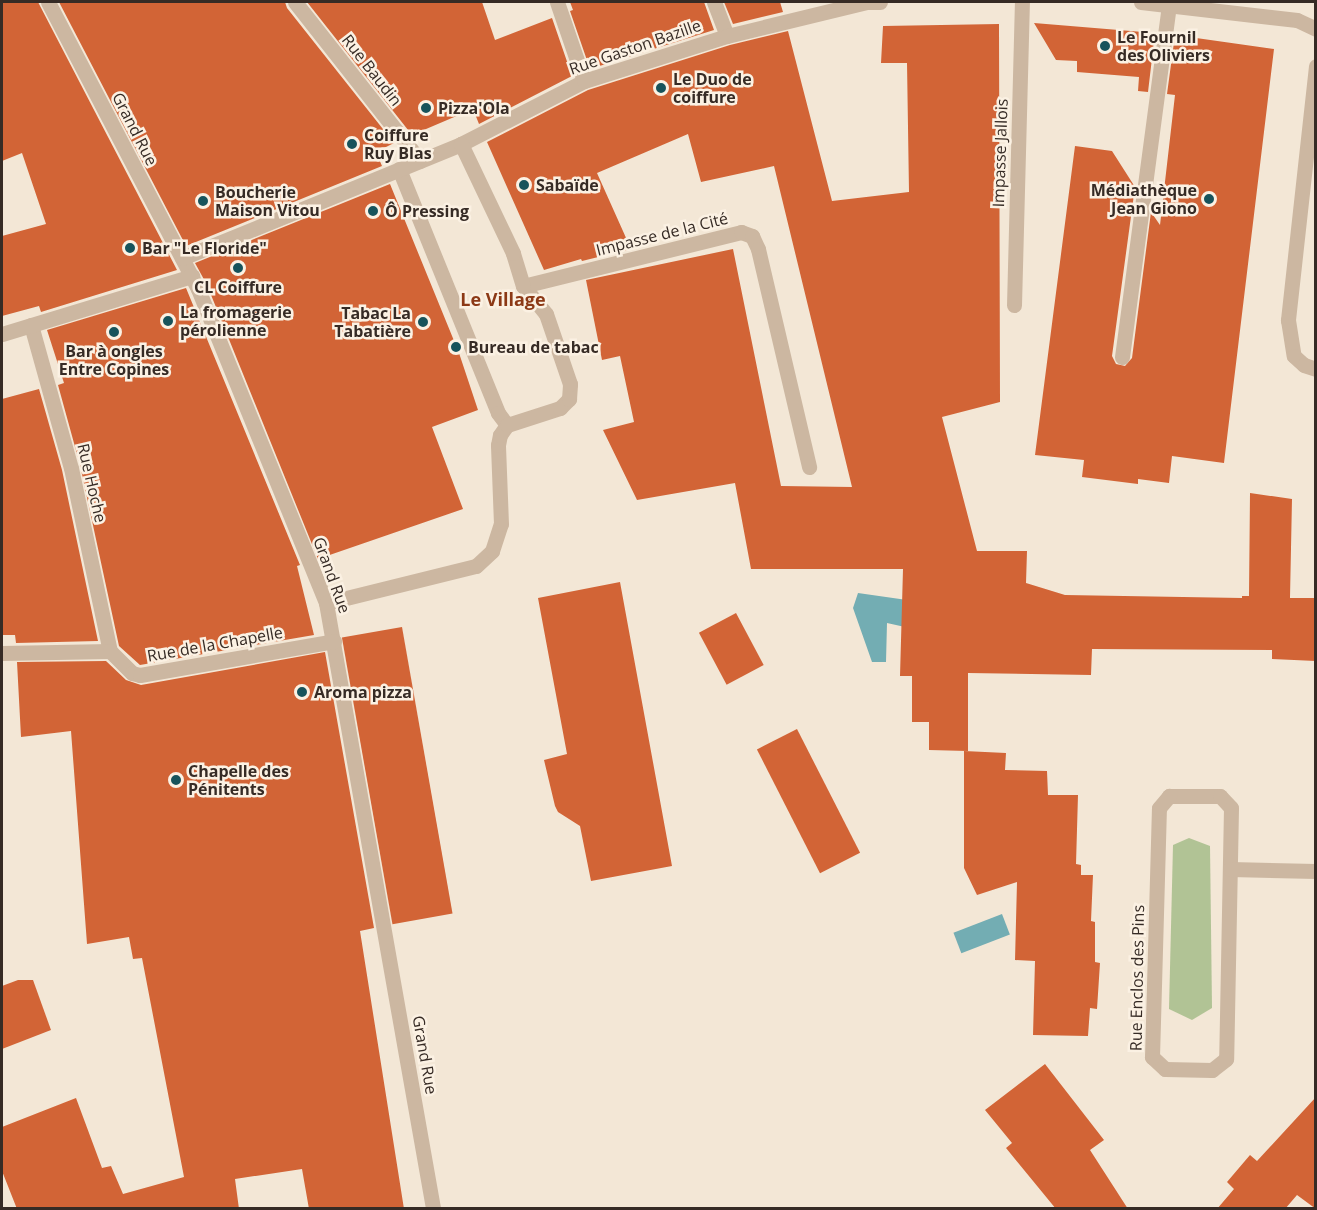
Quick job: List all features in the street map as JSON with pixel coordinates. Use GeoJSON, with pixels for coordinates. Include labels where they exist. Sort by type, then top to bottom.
{"type":"FeatureCollection","features":[{"type":"Feature","properties":{"kind":"street","name":"Grand Rue"},"geometry":{"type":"LineString","coordinates":[[48,2],[192,276],[326,603],[433,1209]]}},
{"type":"Feature","properties":{"kind":"street","name":"Rue Baudin"},"geometry":{"type":"LineString","coordinates":[[295,2],[420,161]]}},
{"type":"Feature","properties":{"kind":"street"},"geometry":{"type":"LineString","coordinates":[[557,2],[585,81]]}},
{"type":"Feature","properties":{"kind":"street"},"geometry":{"type":"LineString","coordinates":[[714,2],[727,36]]}},
{"type":"Feature","properties":{"kind":"street","name":"Rue Gaston Bazille"},"geometry":{"type":"LineString","coordinates":[[182,258],[461,144],[585,81],[727,36],[867,2],[880,2]]}},
{"type":"Feature","properties":{"kind":"street","name":"Impasse Jallois"},"geometry":{"type":"LineString","coordinates":[[1014,305],[1022,2]]}},
{"type":"Feature","properties":{"kind":"street"},"geometry":{"type":"LineString","coordinates":[[1141,2],[1297,20],[1316,29]]}},
{"type":"Feature","properties":{"kind":"street"},"geometry":{"type":"LineString","coordinates":[[1122,357],[1169,5]]}},
{"type":"Feature","properties":{"kind":"street"},"geometry":{"type":"LineString","coordinates":[[1316,66],[1288,320],[1294,356],[1304,365],[1316,369]]}},
{"type":"Feature","properties":{"kind":"street"},"geometry":{"type":"LineString","coordinates":[[326,603],[476,566],[492,551],[501,524],[498,445],[500,435],[507,425],[560,408],[569,399],[571,389],[546,314],[523,286],[513,253],[461,144]]}},
{"type":"Feature","properties":{"kind":"street"},"geometry":{"type":"LineString","coordinates":[[399,169],[498,413],[507,425]]}},
{"type":"Feature","properties":{"kind":"street","name":"Impasse de la Cité"},"geometry":{"type":"LineString","coordinates":[[523,286],[741,232],[752,236],[759,249],[809,467]]}},
{"type":"Feature","properties":{"kind":"street"},"geometry":{"type":"LineString","coordinates":[[2,334],[192,276]]}},
{"type":"Feature","properties":{"kind":"street","name":"Rue Hoche"},"geometry":{"type":"LineString","coordinates":[[31,325],[71,468],[110,651]]}},
{"type":"Feature","properties":{"kind":"street","name":"Rue de la Chapelle"},"geometry":{"type":"LineString","coordinates":[[110,651],[132,673],[140,675],[334,641]]}},
{"type":"Feature","properties":{"kind":"street"},"geometry":{"type":"LineString","coordinates":[[2,653],[110,651]]}},
{"type":"Feature","properties":{"kind":"street","name":"Rue Enclos des Pins"},"geometry":{"type":"LineString","coordinates":[[1169,796],[1220,796],[1231,808],[1230,869],[1226,1059],[1212,1070],[1165,1070],[1152,1057],[1159,808],[1169,796]]}},
{"type":"Feature","properties":{"kind":"street"},"geometry":{"type":"LineString","coordinates":[[1230,869],[1316,871]]}},
{"type":"Feature","properties":{"kind":"green space"},"geometry":{"type":"Polygon","coordinates":[[[1189,838],[1210,846],[1212,1008],[1192,1020],[1169,1009],[1173,845],[1189,838]]]}},
{"type":"Feature","properties":{"kind":"water"},"geometry":{"type":"Polygon","coordinates":[[[858,593],[907,600],[905,627],[887,623],[886,662],[872,662],[853,608],[858,593]]]}},
{"type":"Feature","properties":{"kind":"water"},"geometry":{"type":"Polygon","coordinates":[[[1002,914],[1010,935],[961,953],[953,933],[1002,914]]]}},
{"type":"Feature","properties":{"kind":"building"},"geometry":{"type":"Polygon","coordinates":[[[2,2],[38,2],[177,270],[41,312],[39,306],[2,316],[2,236],[46,224],[22,153],[2,161],[2,2]]]}},
{"type":"Feature","properties":{"kind":"building"},"geometry":{"type":"Polygon","coordinates":[[[59,2],[285,2],[287,8],[394,143],[376,152],[382,166],[186,246],[59,2]]]}},
{"type":"Feature","properties":{"kind":"building"},"geometry":{"type":"Polygon","coordinates":[[[307,2],[482,2],[495,40],[552,18],[572,76],[479,124],[473,109],[412,135],[307,2]]]}},
{"type":"Feature","properties":{"kind":"building"},"geometry":{"type":"Polygon","coordinates":[[[570,2],[704,2],[714,30],[590,69],[570,11],[573,10],[570,2]]]}},
{"type":"Feature","properties":{"kind":"building"},"geometry":{"type":"Polygon","coordinates":[[[724,2],[780,2],[783,12],[733,24],[724,2]]]}},
{"type":"Feature","properties":{"kind":"building"},"geometry":{"type":"Polygon","coordinates":[[[1034,23],[1155,33],[1148,92],[1138,91],[1139,77],[1077,72],[1077,61],[1056,60],[1034,23]]]}},
{"type":"Feature","properties":{"kind":"building"},"geometry":{"type":"Polygon","coordinates":[[[999,24],[1000,402],[942,417],[977,551],[1027,551],[1026,583],[1065,595],[1242,598],[1242,596],[1249,596],[1250,493],[1292,499],[1290,598],[1316,598],[1316,661],[1272,659],[1272,650],[1092,649],[1091,675],[968,673],[968,751],[929,750],[929,722],[912,722],[912,676],[900,676],[903,569],[751,569],[735,483],[637,500],[603,430],[634,422],[620,356],[602,360],[586,280],[733,249],[781,486],[852,487],[774,166],[701,182],[688,134],[597,173],[631,249],[582,261],[581,259],[544,270],[487,142],[588,90],[730,45],[788,31],[832,201],[909,192],[907,63],[881,63],[883,26],[999,24]]]}},
{"type":"Feature","properties":{"kind":"building"},"geometry":{"type":"Polygon","coordinates":[[[1175,35],[1274,49],[1224,463],[1172,456],[1169,483],[1138,479],[1138,484],[1082,477],[1084,460],[1035,455],[1075,146],[1112,151],[1135,187],[1112,356],[1116,364],[1125,366],[1132,358],[1151,212],[1160,225],[1175,95],[1167,94],[1175,35]]]}},
{"type":"Feature","properties":{"kind":"building"},"geometry":{"type":"Polygon","coordinates":[[[390,184],[459,353],[478,410],[432,427],[463,509],[318,559],[207,285],[195,263],[390,184]]]}},
{"type":"Feature","properties":{"kind":"building"},"geometry":{"type":"Polygon","coordinates":[[[186,288],[300,565],[297,566],[314,635],[140,665],[119,646],[80,465],[58,385],[64,383],[47,330],[186,288]]]}},
{"type":"Feature","properties":{"kind":"building"},"geometry":{"type":"Polygon","coordinates":[[[39,389],[62,470],[98,641],[16,643],[15,635],[2,635],[2,399],[39,389]]]}},
{"type":"Feature","properties":{"kind":"building"},"geometry":{"type":"Polygon","coordinates":[[[620,582],[672,866],[591,881],[580,826],[558,812],[544,760],[567,754],[538,598],[620,582]]]}},
{"type":"Feature","properties":{"kind":"building"},"geometry":{"type":"Polygon","coordinates":[[[736,613],[764,665],[727,685],[699,633],[736,613]]]}},
{"type":"Feature","properties":{"kind":"building"},"geometry":{"type":"Polygon","coordinates":[[[402,627],[453,914],[392,924],[342,638],[402,627]]]}},
{"type":"Feature","properties":{"kind":"building"},"geometry":{"type":"Polygon","coordinates":[[[325,652],[374,928],[360,931],[404,1209],[309,1209],[302,1169],[235,1179],[239,1209],[17,1209],[2,1171],[2,1127],[76,1098],[102,1168],[111,1166],[123,1194],[184,1177],[142,958],[133,959],[129,937],[87,944],[71,731],[21,737],[17,662],[106,661],[126,680],[141,685],[325,652]]]}},
{"type":"Feature","properties":{"kind":"building"},"geometry":{"type":"Polygon","coordinates":[[[797,729],[860,853],[820,873],[757,749],[797,729]]]}},
{"type":"Feature","properties":{"kind":"building"},"geometry":{"type":"Polygon","coordinates":[[[964,751],[1006,753],[1005,770],[1047,771],[1048,795],[1078,795],[1076,864],[1081,865],[1081,875],[1093,875],[1091,921],[1095,922],[1095,962],[1100,963],[1097,1009],[1090,1008],[1088,1036],[1033,1035],[1035,961],[1015,960],[1017,882],[977,895],[964,868],[964,751]]]}},
{"type":"Feature","properties":{"kind":"building"},"geometry":{"type":"Polygon","coordinates":[[[18,980],[33,980],[51,1030],[2,1049],[2,986],[18,980]]]}},
{"type":"Feature","properties":{"kind":"building"},"geometry":{"type":"Polygon","coordinates":[[[1045,1064],[1104,1140],[1090,1150],[1128,1209],[1056,1209],[1006,1148],[1012,1143],[985,1110],[1045,1064]]]}},
{"type":"Feature","properties":{"kind":"building"},"geometry":{"type":"Polygon","coordinates":[[[1316,1097],[1316,1209],[1297,1195],[1285,1209],[1217,1209],[1234,1189],[1227,1182],[1250,1155],[1257,1161],[1316,1097]]]}},
{"type":"Feature","properties":{"kind":"place","name":"Le Fournil des Oliviers"},"geometry":{"type":"Point","coordinates":[1105,46]}},
{"type":"Feature","properties":{"kind":"place","name":"Le Duo de coiffure"},"geometry":{"type":"Point","coordinates":[661,88]}},
{"type":"Feature","properties":{"kind":"place","name":"Pizza'Ola"},"geometry":{"type":"Point","coordinates":[426,108]}},
{"type":"Feature","properties":{"kind":"place","name":"Coiffure Ruy Blas"},"geometry":{"type":"Point","coordinates":[352,144]}},
{"type":"Feature","properties":{"kind":"place","name":"Sabaïde"},"geometry":{"type":"Point","coordinates":[524,185]}},
{"type":"Feature","properties":{"kind":"place","name":"Médiathèque Jean Giono"},"geometry":{"type":"Point","coordinates":[1209,199]}},
{"type":"Feature","properties":{"kind":"place","name":"Boucherie Maison Vitou"},"geometry":{"type":"Point","coordinates":[203,201]}},
{"type":"Feature","properties":{"kind":"place","name":"Ô Pressing"},"geometry":{"type":"Point","coordinates":[373,211]}},
{"type":"Feature","properties":{"kind":"place","name":"Bar \"Le Floride\""},"geometry":{"type":"Point","coordinates":[130,248]}},
{"type":"Feature","properties":{"kind":"place","name":"CL Coiffure"},"geometry":{"type":"Point","coordinates":[238,268]}},
{"type":"Feature","properties":{"kind":"place","name":"La fromagerie pérolienne"},"geometry":{"type":"Point","coordinates":[168,321]}},
{"type":"Feature","properties":{"kind":"place","name":"Tabac La Tabatière"},"geometry":{"type":"Point","coordinates":[423,322]}},
{"type":"Feature","properties":{"kind":"place","name":"Bar à ongles Entre Copines"},"geometry":{"type":"Point","coordinates":[114,332]}},
{"type":"Feature","properties":{"kind":"place","name":"Bureau de tabac"},"geometry":{"type":"Point","coordinates":[456,347]}},
{"type":"Feature","properties":{"kind":"place","name":"Aroma pizza"},"geometry":{"type":"Point","coordinates":[302,692]}},
{"type":"Feature","properties":{"kind":"place","name":"Chapelle des Pénitents"},"geometry":{"type":"Point","coordinates":[176,780]}},
{"type":"Feature","properties":{"kind":"district","name":"Le Village"},"geometry":{"type":"Point","coordinates":[503,299]}}]}
